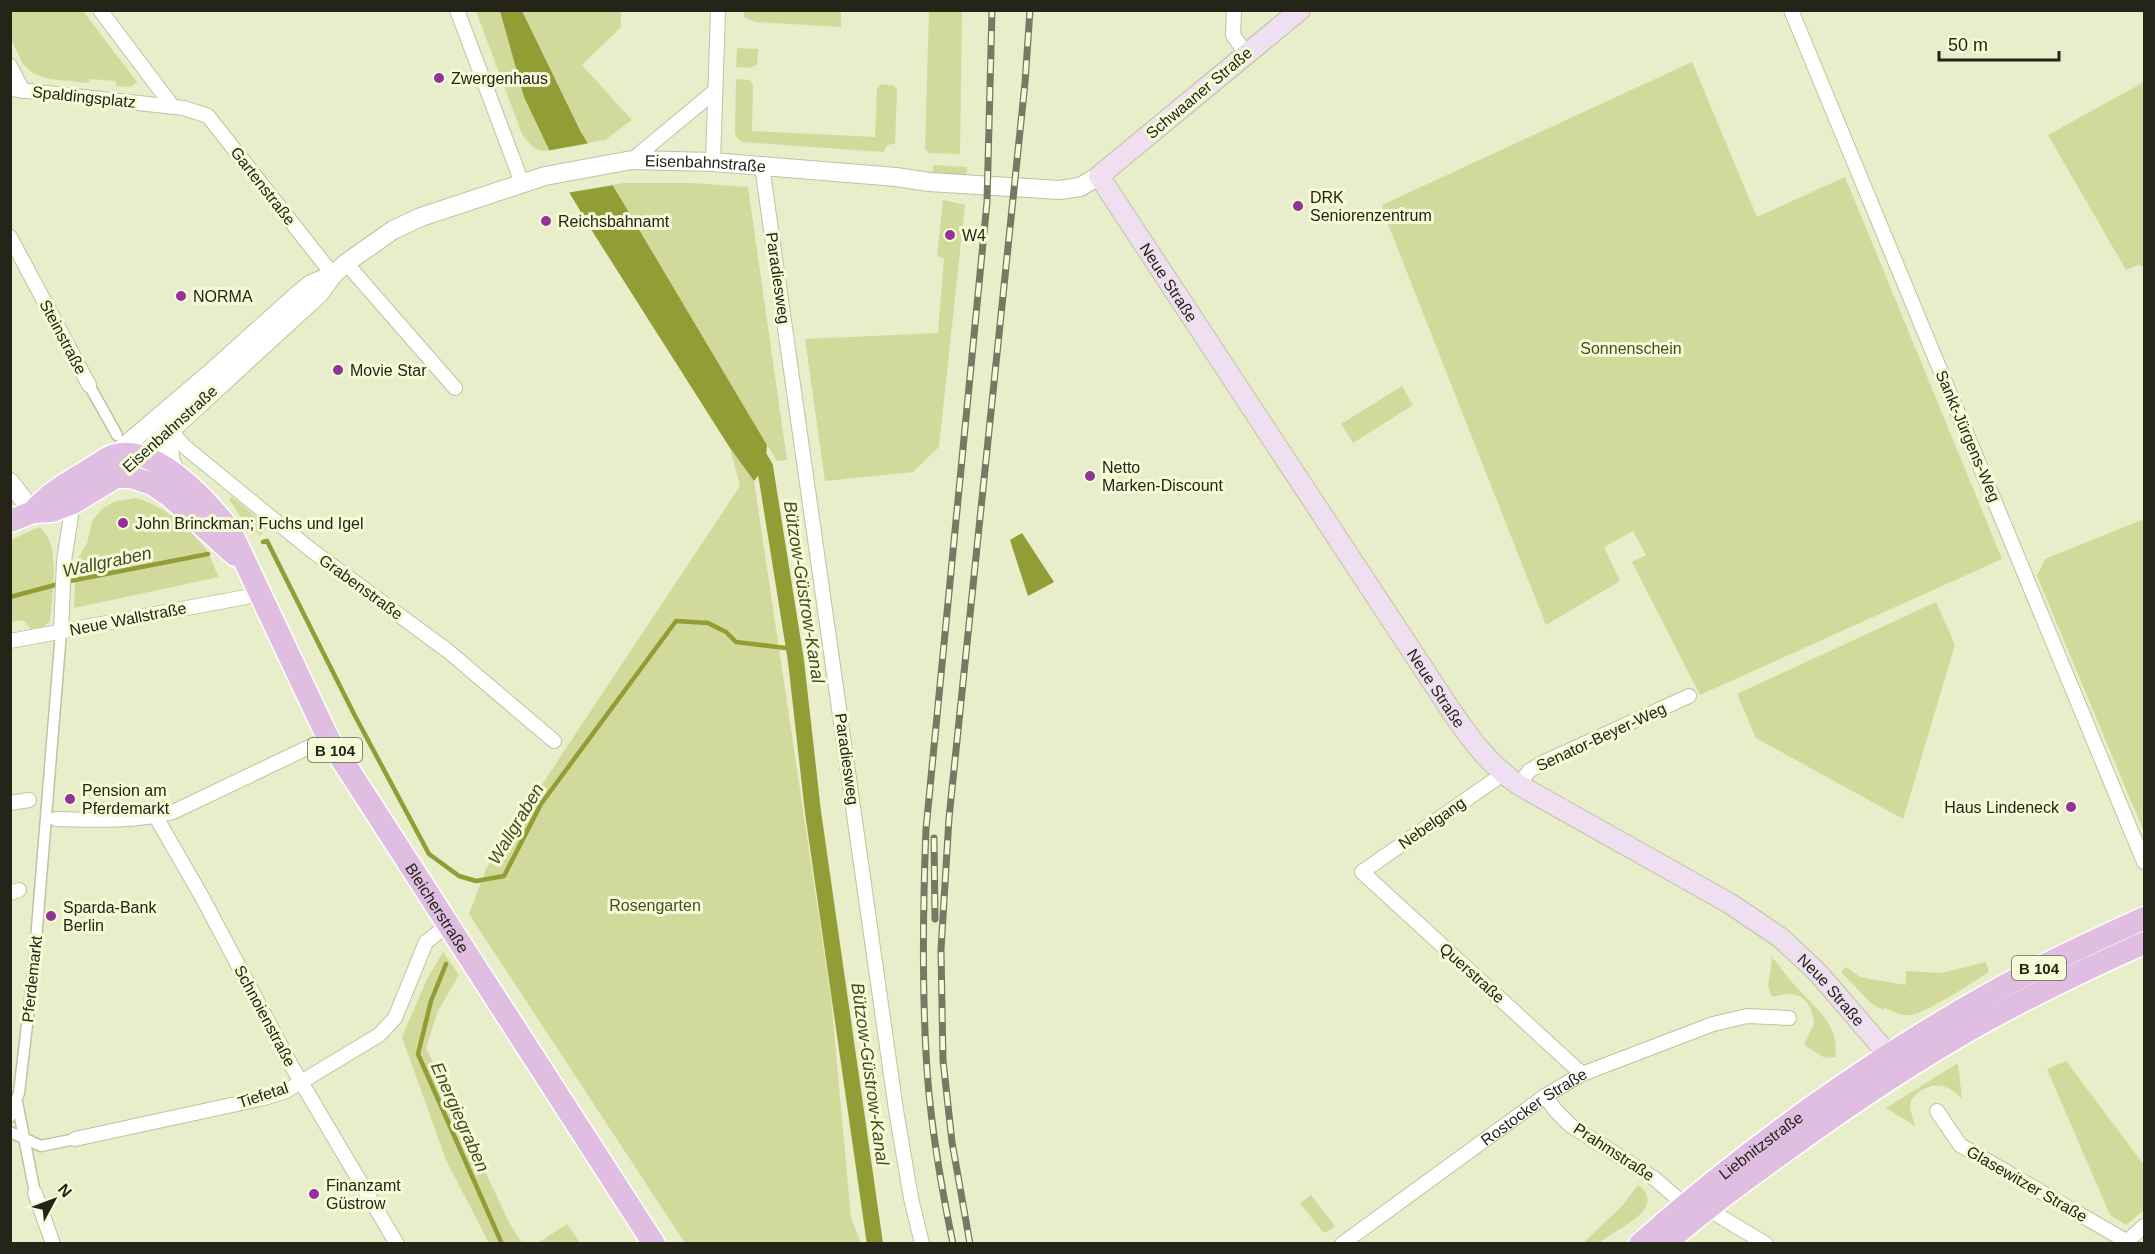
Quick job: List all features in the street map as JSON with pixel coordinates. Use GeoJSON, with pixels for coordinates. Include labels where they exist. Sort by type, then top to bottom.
{"type":"FeatureCollection","features":[{"type":"Feature","properties":{"kind":"main road","name":"Schwaaner Straße"},"geometry":{"type":"LineString","coordinates":[[1099,176],[1300,10]]}},
{"type":"Feature","properties":{"kind":"main road","name":"Neue Straße"},"geometry":{"type":"LineString","coordinates":[[1099,176],[1460,723],[1483,754],[1511,779],[1729,903],[1781,938],[1819,974],[1896,1063]]}},
{"type":"Feature","properties":{"kind":"main road","name":"Bleicherstraße"},"geometry":{"type":"LineString","coordinates":[[126,458],[176,473],[209,505],[231,532],[243,562],[267,606],[328,738],[654,1244]]}},
{"type":"Feature","properties":{"kind":"main road","name":"Bleicherstraße"},"geometry":{"type":"LineString","coordinates":[[126,458],[152,484],[171,497],[243,562]]}},
{"type":"Feature","properties":{"kind":"main road","name":"Eisenbahnstraße"},"geometry":{"type":"LineString","coordinates":[[33,512],[52,511],[73,503],[126,458]]}},
{"type":"Feature","properties":{"kind":"main road","name":"Eisenbahnstraße"},"geometry":{"type":"LineString","coordinates":[[33,512],[45,498],[126,458]]}},
{"type":"Feature","properties":{"kind":"main road"},"geometry":{"type":"LineString","coordinates":[[10,521],[33,512]]}},
{"type":"Feature","properties":{"kind":"main road","name":"B 104"},"geometry":{"type":"LineString","coordinates":[[1896,1063],[1998,989],[2071,951],[2145,918]]}},
{"type":"Feature","properties":{"kind":"main road","name":"B 104"},"geometry":{"type":"LineString","coordinates":[[1896,1063],[2145,943]]}},
{"type":"Feature","properties":{"kind":"main road","name":"Liebnitzstraße"},"geometry":{"type":"LineString","coordinates":[[1640,1244],[1696,1206],[1765,1143],[1896,1063]]}},
{"type":"Feature","properties":{"kind":"main road","name":"Liebnitzstraße"},"geometry":{"type":"LineString","coordinates":[[1665,1244],[1696,1206]]}},
{"type":"Feature","properties":{"kind":"street","name":"Spaldingsplatz"},"geometry":{"type":"LineString","coordinates":[[100,10],[178,107]]}},
{"type":"Feature","properties":{"kind":"street"},"geometry":{"type":"LineString","coordinates":[[457,10],[522,183]]}},
{"type":"Feature","properties":{"kind":"street"},"geometry":{"type":"LineString","coordinates":[[713,162],[718,10]]}},
{"type":"Feature","properties":{"kind":"street"},"geometry":{"type":"LineString","coordinates":[[1234,10],[1233,35],[1246,54]]}},
{"type":"Feature","properties":{"kind":"street","name":"Sankt-Jürgens-Weg"},"geometry":{"type":"LineString","coordinates":[[1791,10],[2145,862]]}},
{"type":"Feature","properties":{"kind":"street","name":"Spaldingsplatz"},"geometry":{"type":"LineString","coordinates":[[10,66],[17,90],[178,107]]}},
{"type":"Feature","properties":{"kind":"street"},"geometry":{"type":"LineString","coordinates":[[624,161],[715,91]]}},
{"type":"Feature","properties":{"kind":"street","name":"Gartenstraße"},"geometry":{"type":"LineString","coordinates":[[178,107],[208,117],[340,269],[455,388]]}},
{"type":"Feature","properties":{"kind":"street","name":"Eisenbahnstraße"},"geometry":{"type":"LineString","coordinates":[[126,458],[311,284],[340,269],[393,230],[421,217],[545,176],[624,161],[713,162],[896,177],[929,182],[1060,190],[1080,187],[1099,176]]}},
{"type":"Feature","properties":{"kind":"street","name":"Paradiesweg"},"geometry":{"type":"LineString","coordinates":[[762,166],[895,1098],[911,1198],[922,1244]]}},
{"type":"Feature","properties":{"kind":"street","name":"Steinstraße"},"geometry":{"type":"LineString","coordinates":[[10,237],[126,458]]}},
{"type":"Feature","properties":{"kind":"street","name":"Eisenbahnstraße"},"geometry":{"type":"LineString","coordinates":[[126,458],[169,433],[320,293],[340,269]]}},
{"type":"Feature","properties":{"kind":"street"},"geometry":{"type":"LineString","coordinates":[[169,433],[171,462],[176,473]]}},
{"type":"Feature","properties":{"kind":"street","name":"Grabenstraße"},"geometry":{"type":"LineString","coordinates":[[169,433],[311,550],[448,651],[554,741]]}},
{"type":"Feature","properties":{"kind":"street"},"geometry":{"type":"LineString","coordinates":[[10,482],[33,512]]}},
{"type":"Feature","properties":{"kind":"street"},"geometry":{"type":"LineString","coordinates":[[61,632],[64,561],[73,503]]}},
{"type":"Feature","properties":{"kind":"street","name":"Neue Wallstraße"},"geometry":{"type":"LineString","coordinates":[[10,641],[246,597]]}},
{"type":"Feature","properties":{"kind":"street","name":"Pferdemarkt"},"geometry":{"type":"LineString","coordinates":[[10,1117],[17,1102],[34,965],[40,892],[51,819],[48,801],[61,632]]}},
{"type":"Feature","properties":{"kind":"street","name":"Senator-Beyer-Weg"},"geometry":{"type":"LineString","coordinates":[[1511,779],[1689,696]]}},
{"type":"Feature","properties":{"kind":"street"},"geometry":{"type":"LineString","coordinates":[[51,819],[156,817],[173,812],[328,738]]}},
{"type":"Feature","properties":{"kind":"street","name":"Nebelgang"},"geometry":{"type":"LineString","coordinates":[[1362,872],[1511,779]]}},
{"type":"Feature","properties":{"kind":"street"},"geometry":{"type":"LineString","coordinates":[[10,803],[29,800],[48,801]]}},
{"type":"Feature","properties":{"kind":"street","name":"Schnoienstraße"},"geometry":{"type":"LineString","coordinates":[[156,817],[202,897],[301,1081],[397,1244]]}},
{"type":"Feature","properties":{"kind":"street","name":"Querstraße"},"geometry":{"type":"LineString","coordinates":[[1362,872],[1582,1074]]}},
{"type":"Feature","properties":{"kind":"street"},"geometry":{"type":"LineString","coordinates":[[15,892],[40,892]]}},
{"type":"Feature","properties":{"kind":"street","name":"Tiefetal"},"geometry":{"type":"LineString","coordinates":[[24,1138],[40,1146],[264,1098],[286,1091],[379,1035],[394,1018],[426,942],[448,925]]}},
{"type":"Feature","properties":{"kind":"street","name":"Rostocker Straße"},"geometry":{"type":"LineString","coordinates":[[1342,1244],[1545,1096],[1582,1074],[1713,1024],[1747,1016],[1789,1018]]}},
{"type":"Feature","properties":{"kind":"street","name":"Prahmstraße"},"geometry":{"type":"LineString","coordinates":[[1545,1096],[1570,1125],[1696,1206],[1766,1244]]}},
{"type":"Feature","properties":{"kind":"street","name":"Pferdemarkt"},"geometry":{"type":"LineString","coordinates":[[17,1102],[35,1193],[53,1244]]}},
{"type":"Feature","properties":{"kind":"street","name":"Glasewitzer Straße"},"geometry":{"type":"LineString","coordinates":[[1937,1111],[1960,1145],[2125,1242]]}},
{"type":"Feature","properties":{"kind":"street"},"geometry":{"type":"LineString","coordinates":[[10,1132],[24,1138]]}},
{"type":"Feature","properties":{"kind":"street"},"geometry":{"type":"LineString","coordinates":[[2125,1242],[2145,1226]]}},
{"type":"Feature","properties":{"kind":"green space"},"geometry":{"type":"Polygon","coordinates":[[[11,10],[83,11],[137,82],[131,87],[116,86],[116,81],[90,79],[89,83],[49,79],[34,74],[23,64],[11,39],[11,10]]]}},
{"type":"Feature","properties":{"kind":"green space"},"geometry":{"type":"Polygon","coordinates":[[[476,11],[500,11],[524,97],[549,150],[536,149],[522,134],[476,11]]]}},
{"type":"Feature","properties":{"kind":"green space"},"geometry":{"type":"Polygon","coordinates":[[[522,11],[621,11],[621,27],[582,65],[632,120],[605,140],[587,143],[522,11]]]}},
{"type":"Feature","properties":{"kind":"green space"},"geometry":{"type":"Polygon","coordinates":[[[744,11],[841,11],[841,27],[756,22],[744,17],[744,11]]]}},
{"type":"Feature","properties":{"kind":"green space"},"geometry":{"type":"Polygon","coordinates":[[[929,11],[962,11],[960,154],[929,153],[925,149],[929,11]]]}},
{"type":"Feature","properties":{"kind":"green space"},"geometry":{"type":"Polygon","coordinates":[[[737,48],[758,49],[757,65],[749,68],[736,67],[737,48]]]}},
{"type":"Feature","properties":{"kind":"green space","name":"Sonnenschein"},"geometry":{"type":"Polygon","coordinates":[[[1692,62],[1757,217],[1845,177],[2002,559],[1700,695],[1632,562],[1646,555],[1633,531],[1604,547],[1620,581],[1546,625],[1382,205],[1692,62]]]}},
{"type":"Feature","properties":{"kind":"green space"},"geometry":{"type":"Polygon","coordinates":[[[736,79],[750,80],[753,86],[752,131],[875,137],[877,89],[881,84],[894,86],[897,90],[895,144],[887,145],[884,152],[742,142],[735,133],[736,79]]]}},
{"type":"Feature","properties":{"kind":"green space"},"geometry":{"type":"Polygon","coordinates":[[[2144,82],[2144,267],[2138,265],[2126,270],[2048,135],[2144,82]]]}},
{"type":"Feature","properties":{"kind":"green space"},"geometry":{"type":"Polygon","coordinates":[[[933,165],[967,167],[966,177],[932,175],[933,165]]]}},
{"type":"Feature","properties":{"kind":"green space"},"geometry":{"type":"Polygon","coordinates":[[[692,183],[748,187],[787,460],[777,461],[611,185],[692,183]]]}},
{"type":"Feature","properties":{"kind":"green space"},"geometry":{"type":"Polygon","coordinates":[[[943,200],[965,205],[939,447],[913,472],[825,481],[805,339],[938,333],[944,258],[937,256],[943,200]]]}},
{"type":"Feature","properties":{"kind":"green space"},"geometry":{"type":"Polygon","coordinates":[[[1402,386],[1413,405],[1353,443],[1341,424],[1402,386]]]}},
{"type":"Feature","properties":{"kind":"green space","name":"Rosengarten"},"geometry":{"type":"Polygon","coordinates":[[[730,448],[754,481],[831,998],[851,1218],[861,1243],[685,1243],[469,914],[486,869],[740,486],[730,448]]]}},
{"type":"Feature","properties":{"kind":"green space"},"geometry":{"type":"Polygon","coordinates":[[[232,497],[268,527],[260,536],[250,530],[229,499],[232,497]]]}},
{"type":"Feature","properties":{"kind":"green space"},"geometry":{"type":"Polygon","coordinates":[[[136,498],[165,511],[191,531],[206,551],[219,577],[74,608],[76,561],[87,544],[92,521],[103,508],[116,501],[136,498]]]}},
{"type":"Feature","properties":{"kind":"green space"},"geometry":{"type":"Polygon","coordinates":[[[2144,519],[2144,832],[2037,576],[2045,559],[2144,519]]]}},
{"type":"Feature","properties":{"kind":"green space"},"geometry":{"type":"Polygon","coordinates":[[[39,527],[46,534],[51,545],[53,585],[50,621],[43,627],[31,629],[23,620],[11,622],[11,540],[39,527]]]}},
{"type":"Feature","properties":{"kind":"green space"},"geometry":{"type":"Polygon","coordinates":[[[1936,602],[1955,645],[1903,819],[1756,738],[1737,694],[1936,602]]]}},
{"type":"Feature","properties":{"kind":"green space"},"geometry":{"type":"Polygon","coordinates":[[[443,952],[459,975],[438,1011],[426,1048],[510,1224],[522,1243],[489,1243],[446,1160],[402,1037],[427,979],[443,952]]]}},
{"type":"Feature","properties":{"kind":"green space"},"geometry":{"type":"Polygon","coordinates":[[[1770,955],[1829,1024],[1836,1045],[1835,1057],[1825,1058],[1804,1045],[1814,1024],[1810,1007],[1806,1001],[1789,994],[1772,997],[1768,986],[1772,961],[1770,955]]]}},
{"type":"Feature","properties":{"kind":"green space"},"geometry":{"type":"Polygon","coordinates":[[[1986,962],[1989,972],[1939,1003],[1911,1015],[1897,1013],[1884,1007],[1883,1010],[1872,1004],[1841,972],[1846,967],[1860,977],[1906,985],[1906,971],[1941,973],[1986,962]]]}},
{"type":"Feature","properties":{"kind":"green space"},"geometry":{"type":"Polygon","coordinates":[[[2066,1061],[2144,1165],[2144,1210],[2126,1225],[2110,1215],[2047,1069],[2066,1061]]]}},
{"type":"Feature","properties":{"kind":"green space"},"geometry":{"type":"Polygon","coordinates":[[[1958,1063],[1962,1099],[1943,1086],[1923,1089],[1911,1100],[1910,1109],[1915,1126],[1886,1108],[1958,1063]]]}},
{"type":"Feature","properties":{"kind":"green space"},"geometry":{"type":"Polygon","coordinates":[[[1638,1185],[1646,1194],[1647,1202],[1636,1218],[1599,1243],[1583,1243],[1622,1206],[1638,1185]]]}},
{"type":"Feature","properties":{"kind":"green space"},"geometry":{"type":"Polygon","coordinates":[[[1311,1195],[1335,1226],[1327,1232],[1323,1232],[1300,1203],[1311,1195]]]}},
{"type":"Feature","properties":{"kind":"green space"},"geometry":{"type":"Polygon","coordinates":[[[567,1224],[580,1243],[538,1243],[567,1224]]]}},
{"type":"Feature","properties":{"kind":"shaded area"},"geometry":{"type":"Polygon","coordinates":[[[500,11],[522,11],[581,132],[767,445],[765,467],[754,481],[730,448],[569,192],[524,97],[500,11]]]}},
{"type":"Feature","properties":{"kind":"shaded area"},"geometry":{"type":"Polygon","coordinates":[[[1022,533],[1054,582],[1028,596],[1010,540],[1022,533]]]}},
{"type":"Feature","properties":{"kind":"pier"},"geometry":{"type":"Polygon","coordinates":[[[590,143],[614,185],[566,193],[546,151],[590,143]]]}},
{"type":"Feature","properties":{"kind":"waterway","name":"Bützow-Güstrow-Kanal"},"geometry":{"type":"LineString","coordinates":[[754,448],[765,467],[796,661],[813,812],[875,1244]]}},
{"type":"Feature","properties":{"kind":"waterway","name":"Wallgraben"},"geometry":{"type":"LineString","coordinates":[[263,542],[267,541],[354,714],[429,854],[459,876],[476,881],[504,876],[541,804],[676,621],[708,623],[726,632],[736,642],[794,649]]}},
{"type":"Feature","properties":{"kind":"waterway","name":"Wallgraben"},"geometry":{"type":"LineString","coordinates":[[10,597],[70,581],[208,554]]}},
{"type":"Feature","properties":{"kind":"waterway","name":"Energiegraben"},"geometry":{"type":"LineString","coordinates":[[446,964],[431,1001],[418,1054],[502,1244]]}},
{"type":"Feature","properties":{"kind":"railway"},"geometry":{"type":"LineString","coordinates":[[953,1244],[936,1149],[927,1077],[923,969],[925,857],[987,202],[992,10]]}},
{"type":"Feature","properties":{"kind":"railway"},"geometry":{"type":"LineString","coordinates":[[970,1244],[952,1142],[943,1060],[941,950],[949,818],[1025,83],[1030,10]]}},
{"type":"Feature","properties":{"kind":"railway"},"geometry":{"type":"LineString","coordinates":[[934,838],[935,919]]}},
{"type":"Feature","properties":{"kind":"place","name":"Zwergenhaus"},"geometry":{"type":"Point","coordinates":[439,78]}},
{"type":"Feature","properties":{"kind":"place","name":"DRK Seniorenzentrum"},"geometry":{"type":"Point","coordinates":[1298,206]}},
{"type":"Feature","properties":{"kind":"place","name":"Reichsbahnamt"},"geometry":{"type":"Point","coordinates":[546,221]}},
{"type":"Feature","properties":{"kind":"place","name":"W4"},"geometry":{"type":"Point","coordinates":[950,235]}},
{"type":"Feature","properties":{"kind":"place","name":"NORMA"},"geometry":{"type":"Point","coordinates":[181,296]}},
{"type":"Feature","properties":{"kind":"place","name":"Movie Star"},"geometry":{"type":"Point","coordinates":[338,370]}},
{"type":"Feature","properties":{"kind":"place","name":"Netto Marken-Discount"},"geometry":{"type":"Point","coordinates":[1090,476]}},
{"type":"Feature","properties":{"kind":"place","name":"John Brinckman; Fuchs und Igel"},"geometry":{"type":"Point","coordinates":[123,523]}},
{"type":"Feature","properties":{"kind":"place","name":"Pension am Pferdemarkt"},"geometry":{"type":"Point","coordinates":[70,799]}},
{"type":"Feature","properties":{"kind":"place","name":"Haus Lindeneck"},"geometry":{"type":"Point","coordinates":[2071,807]}},
{"type":"Feature","properties":{"kind":"place","name":"Sparda-Bank Berlin"},"geometry":{"type":"Point","coordinates":[51,916]}},
{"type":"Feature","properties":{"kind":"place","name":"Finanzamt Güstrow"},"geometry":{"type":"Point","coordinates":[314,1194]}}]}
